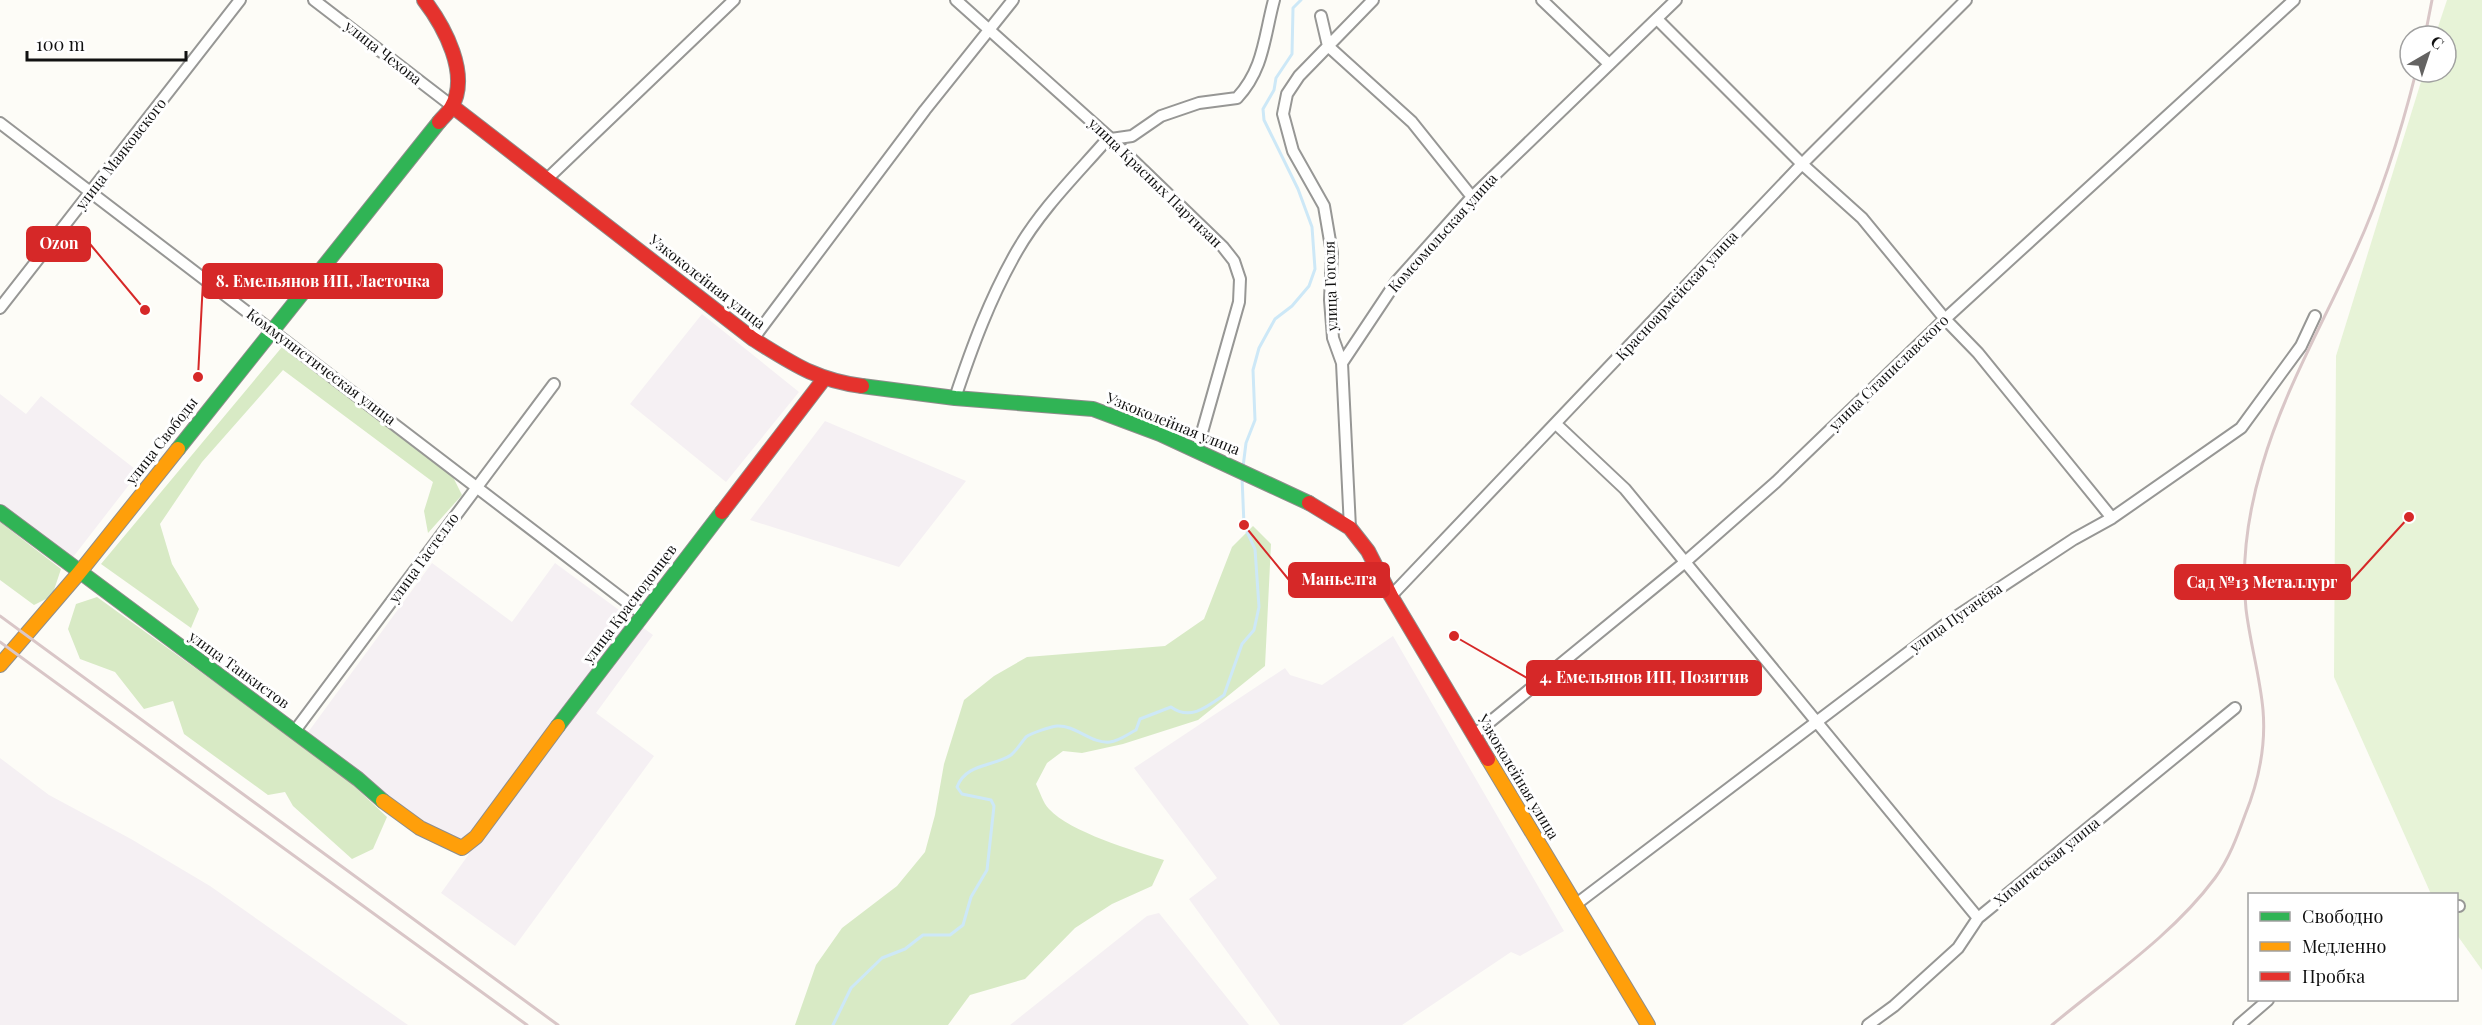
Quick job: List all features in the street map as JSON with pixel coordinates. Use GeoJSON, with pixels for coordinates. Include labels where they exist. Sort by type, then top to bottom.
{"type":"FeatureCollection","features":[{"type":"Feature","properties":{"kind":"street","name":"улица Маяковского"},"geometry":{"type":"LineString","coordinates":[[0,308],[240,0]]}},
{"type":"Feature","properties":{"kind":"street","name":"улица Чехова"},"geometry":{"type":"LineString","coordinates":[[314,0],[452,106]]}},
{"type":"Feature","properties":{"kind":"street"},"geometry":{"type":"LineString","coordinates":[[424,0],[442,25],[453,50],[458,76],[457,94],[452,106]]}},
{"type":"Feature","properties":{"kind":"street"},"geometry":{"type":"LineString","coordinates":[[547,179],[734,0]]}},
{"type":"Feature","properties":{"kind":"street","name":"улица Красных Партизан"},"geometry":{"type":"LineString","coordinates":[[956,0],[1111,140],[1223,247],[1234,261],[1240,279],[1239,302],[1197,450]]}},
{"type":"Feature","properties":{"kind":"street"},"geometry":{"type":"LineString","coordinates":[[753,339],[925,111],[1013,0]]}},
{"type":"Feature","properties":{"kind":"street"},"geometry":{"type":"LineString","coordinates":[[955,398],[979,328],[1018,249],[1053,200],[1103,144],[1132,136],[1161,116],[1199,103],[1237,99],[1251,83],[1258,65],[1274,0]]}},
{"type":"Feature","properties":{"kind":"street","name":"улица Гоголя"},"geometry":{"type":"LineString","coordinates":[[1342,363],[1333,338],[1330,300],[1332,253],[1324,206],[1293,150],[1283,114],[1287,94],[1299,76],[1373,0]]}},
{"type":"Feature","properties":{"kind":"street"},"geometry":{"type":"LineString","coordinates":[[1542,0],[1609,64]]}},
{"type":"Feature","properties":{"kind":"street","name":"Комсомольская улица"},"geometry":{"type":"LineString","coordinates":[[1342,363],[1396,282],[1472,197],[1676,0]]}},
{"type":"Feature","properties":{"kind":"street","name":"Красноармейская улица"},"geometry":{"type":"LineString","coordinates":[[1391,596],[1802,164],[1966,0]]}},
{"type":"Feature","properties":{"kind":"street","name":"улица Станиславского"},"geometry":{"type":"LineString","coordinates":[[1474,735],[1684,563],[1776,482],[1946,319],[2294,0]]}},
{"type":"Feature","properties":{"kind":"street"},"geometry":{"type":"LineString","coordinates":[[1321,16],[1328,46],[1412,122],[1472,197]]}},
{"type":"Feature","properties":{"kind":"street"},"geometry":{"type":"LineString","coordinates":[[1657,19],[1802,164],[1862,218],[1946,319],[1978,353],[2112,518]]}},
{"type":"Feature","properties":{"kind":"street","name":"Узкоколейная улица"},"geometry":{"type":"LineString","coordinates":[[452,106],[753,339],[785,360],[824,379],[955,398],[1093,409],[1197,450],[1261,479],[1316,507],[1350,528],[1368,551],[1391,596],[1648,1025]]}},
{"type":"Feature","properties":{"kind":"street","name":"улица Свободы"},"geometry":{"type":"LineString","coordinates":[[0,665],[79,573],[452,106]]}},
{"type":"Feature","properties":{"kind":"street","name":"Коммунистическая улица"},"geometry":{"type":"LineString","coordinates":[[0,123],[641,613]]}},
{"type":"Feature","properties":{"kind":"street","name":"улица Пугачёва"},"geometry":{"type":"LineString","coordinates":[[1575,905],[1951,620],[2074,539],[2112,518],[2241,428],[2301,346],[2315,316]]}},
{"type":"Feature","properties":{"kind":"street"},"geometry":{"type":"LineString","coordinates":[[1342,363],[1350,528]]}},
{"type":"Feature","properties":{"kind":"street","name":"улица Краснодонцев"},"geometry":{"type":"LineString","coordinates":[[462,848],[476,837],[641,613],[824,379]]}},
{"type":"Feature","properties":{"kind":"street","name":"улица Гастелло"},"geometry":{"type":"LineString","coordinates":[[294,732],[554,384]]}},
{"type":"Feature","properties":{"kind":"street"},"geometry":{"type":"LineString","coordinates":[[1556,424],[1625,489],[1978,918]]}},
{"type":"Feature","properties":{"kind":"street","name":"улица Танкистов"},"geometry":{"type":"LineString","coordinates":[[0,512],[357,778],[387,804],[449,844],[462,848]]}},
{"type":"Feature","properties":{"kind":"street","name":"Химическая улица"},"geometry":{"type":"LineString","coordinates":[[1868,1025],[1894,1006],[1958,948],[1978,918],[2235,708]]}},
{"type":"Feature","properties":{"kind":"street"},"geometry":{"type":"LineString","coordinates":[[2239,1025],[2266,1001]]}},
{"type":"Feature","properties":{"kind":"shaded area"},"geometry":{"type":"Polygon","coordinates":[[[702,314],[799,392],[726,482],[630,404],[702,314]]]}},
{"type":"Feature","properties":{"kind":"shaded area"},"geometry":{"type":"Polygon","coordinates":[[[0,394],[26,414],[41,396],[139,472],[70,561],[0,507],[0,394]]]}},
{"type":"Feature","properties":{"kind":"shaded area"},"geometry":{"type":"Polygon","coordinates":[[[825,421],[966,481],[899,567],[750,520],[825,421]]]}},
{"type":"Feature","properties":{"kind":"shaded area"},"geometry":{"type":"Polygon","coordinates":[[[432,563],[512,622],[555,563],[653,635],[596,713],[654,756],[515,946],[441,893],[469,854],[306,735],[432,563]]]}},
{"type":"Feature","properties":{"kind":"shaded area"},"geometry":{"type":"Polygon","coordinates":[[[1393,636],[1564,931],[1520,956],[1511,952],[1402,1025],[1280,1025],[1189,899],[1217,878],[1134,768],[1285,668],[1290,675],[1322,685],[1393,636]]]}},
{"type":"Feature","properties":{"kind":"shaded area"},"geometry":{"type":"Polygon","coordinates":[[[0,758],[49,795],[131,839],[210,886],[408,1025],[0,1025],[0,758]]]}},
{"type":"Feature","properties":{"kind":"shaded area"},"geometry":{"type":"Polygon","coordinates":[[[1159,913],[1249,1025],[1010,1025],[1147,916],[1159,913]]]}},
{"type":"Feature","properties":{"kind":"green space"},"geometry":{"type":"Polygon","coordinates":[[[2447,0],[2482,0],[2482,970],[2458,936],[2458,893],[2431,893],[2334,677],[2336,356],[2420,84],[2458,84],[2458,24],[2439,24],[2447,0]]]}},
{"type":"Feature","properties":{"kind":"green space"},"geometry":{"type":"Polygon","coordinates":[[[282,347],[453,477],[462,495],[428,533],[424,511],[433,482],[283,370],[202,462],[160,524],[172,564],[199,609],[191,628],[101,564],[282,347]]]}},
{"type":"Feature","properties":{"kind":"green space"},"geometry":{"type":"Polygon","coordinates":[[[0,522],[61,569],[52,596],[34,605],[0,580],[0,522]]]}},
{"type":"Feature","properties":{"kind":"green space"},"geometry":{"type":"Polygon","coordinates":[[[1253,526],[1271,544],[1265,666],[1198,720],[1123,744],[1082,753],[1063,751],[1047,763],[1036,784],[1049,809],[1072,825],[1103,840],[1164,860],[1152,886],[1112,904],[1075,928],[1025,979],[970,995],[948,1025],[795,1025],[816,965],[842,928],[897,886],[925,852],[935,815],[944,764],[964,700],[994,676],[1027,657],[1165,646],[1204,619],[1232,547],[1253,526]]]}},
{"type":"Feature","properties":{"kind":"green space"},"geometry":{"type":"Polygon","coordinates":[[[97,597],[339,772],[387,817],[373,849],[352,859],[293,806],[285,792],[268,795],[184,734],[173,701],[144,709],[115,672],[80,659],[68,629],[76,604],[97,597]]]}},
{"type":"Feature","properties":{"kind":"waterway"},"geometry":{"type":"LineString","coordinates":[[1243,467],[1246,443],[1255,420],[1253,370],[1259,348],[1275,319],[1292,306],[1309,286],[1315,269],[1312,227],[1298,189],[1264,120],[1263,109],[1274,90],[1276,78],[1292,54],[1293,8],[1301,0]]}},
{"type":"Feature","properties":{"kind":"waterway"},"geometry":{"type":"LineString","coordinates":[[833,1025],[851,988],[882,958],[905,949],[923,935],[950,935],[963,925],[971,897],[987,870],[994,806],[991,800],[962,794],[957,787],[961,779],[973,769],[1011,755],[1026,737],[1045,729],[1064,726],[1096,740],[1110,742],[1136,730],[1140,719],[1171,707],[1178,711],[1192,713],[1224,695],[1242,644],[1254,630],[1259,607],[1255,549],[1244,525],[1242,477]]}},
{"type":"Feature","properties":{"kind":"railway"},"geometry":{"type":"LineString","coordinates":[[2427,24],[2432,0]]}},
{"type":"Feature","properties":{"kind":"railway"},"geometry":{"type":"LineString","coordinates":[[2052,1025],[2159,938],[2198,899],[2229,856],[2250,803],[2262,750],[2264,723],[2262,697],[2246,609],[2244,573],[2253,501],[2281,410],[2374,207],[2397,140],[2413,84]]}},
{"type":"Feature","properties":{"kind":"railway"},"geometry":{"type":"LineString","coordinates":[[0,616],[558,1025]]}},
{"type":"Feature","properties":{"kind":"railway"},"geometry":{"type":"LineString","coordinates":[[0,642],[527,1025]]}},
{"type":"Feature","properties":{"kind":"traffic: fast"},"geometry":{"type":"LineString","coordinates":[[178,449],[439,122]]}},
{"type":"Feature","properties":{"kind":"traffic: fast"},"geometry":{"type":"LineString","coordinates":[[862,386],[955,398],[1093,409],[1160,434],[1309,503]]}},
{"type":"Feature","properties":{"kind":"traffic: fast"},"geometry":{"type":"LineString","coordinates":[[0,512],[358,779],[383,801]]}},
{"type":"Feature","properties":{"kind":"traffic: fast"},"geometry":{"type":"LineString","coordinates":[[558,726],[722,512]]}},
{"type":"Feature","properties":{"kind":"traffic: slow"},"geometry":{"type":"LineString","coordinates":[[0,665],[79,573],[178,449]]}},
{"type":"Feature","properties":{"kind":"traffic: slow"},"geometry":{"type":"LineString","coordinates":[[383,801],[420,828],[462,848],[476,837],[558,726]]}},
{"type":"Feature","properties":{"kind":"traffic: slow"},"geometry":{"type":"LineString","coordinates":[[1488,759],[1648,1025]]}},
{"type":"Feature","properties":{"kind":"traffic: jam"},"geometry":{"type":"LineString","coordinates":[[424,0],[447,37],[457,66],[456,95],[451,108],[439,122]]}},
{"type":"Feature","properties":{"kind":"traffic: jam"},"geometry":{"type":"LineString","coordinates":[[452,106],[753,339],[817,375],[862,386]]}},
{"type":"Feature","properties":{"kind":"traffic: jam"},"geometry":{"type":"LineString","coordinates":[[722,512],[824,379]]}},
{"type":"Feature","properties":{"kind":"traffic: jam"},"geometry":{"type":"LineString","coordinates":[[1309,503],[1350,528],[1368,551],[1391,596],[1488,759]]}},
{"type":"Feature","properties":{"kind":"place","name":"Ozon"},"geometry":{"type":"Point","coordinates":[145,310]}},
{"type":"Feature","properties":{"kind":"place","name":"8. Емельянов ИП, Ласточка"},"geometry":{"type":"Point","coordinates":[198,377]}},
{"type":"Feature","properties":{"kind":"place","name":"Сад №13 Металлург"},"geometry":{"type":"Point","coordinates":[2409,517]}},
{"type":"Feature","properties":{"kind":"place","name":"Маньелга"},"geometry":{"type":"Point","coordinates":[1244,525]}},
{"type":"Feature","properties":{"kind":"place","name":"4. Емельянов ИП, Позитив"},"geometry":{"type":"Point","coordinates":[1454,636]}}]}
